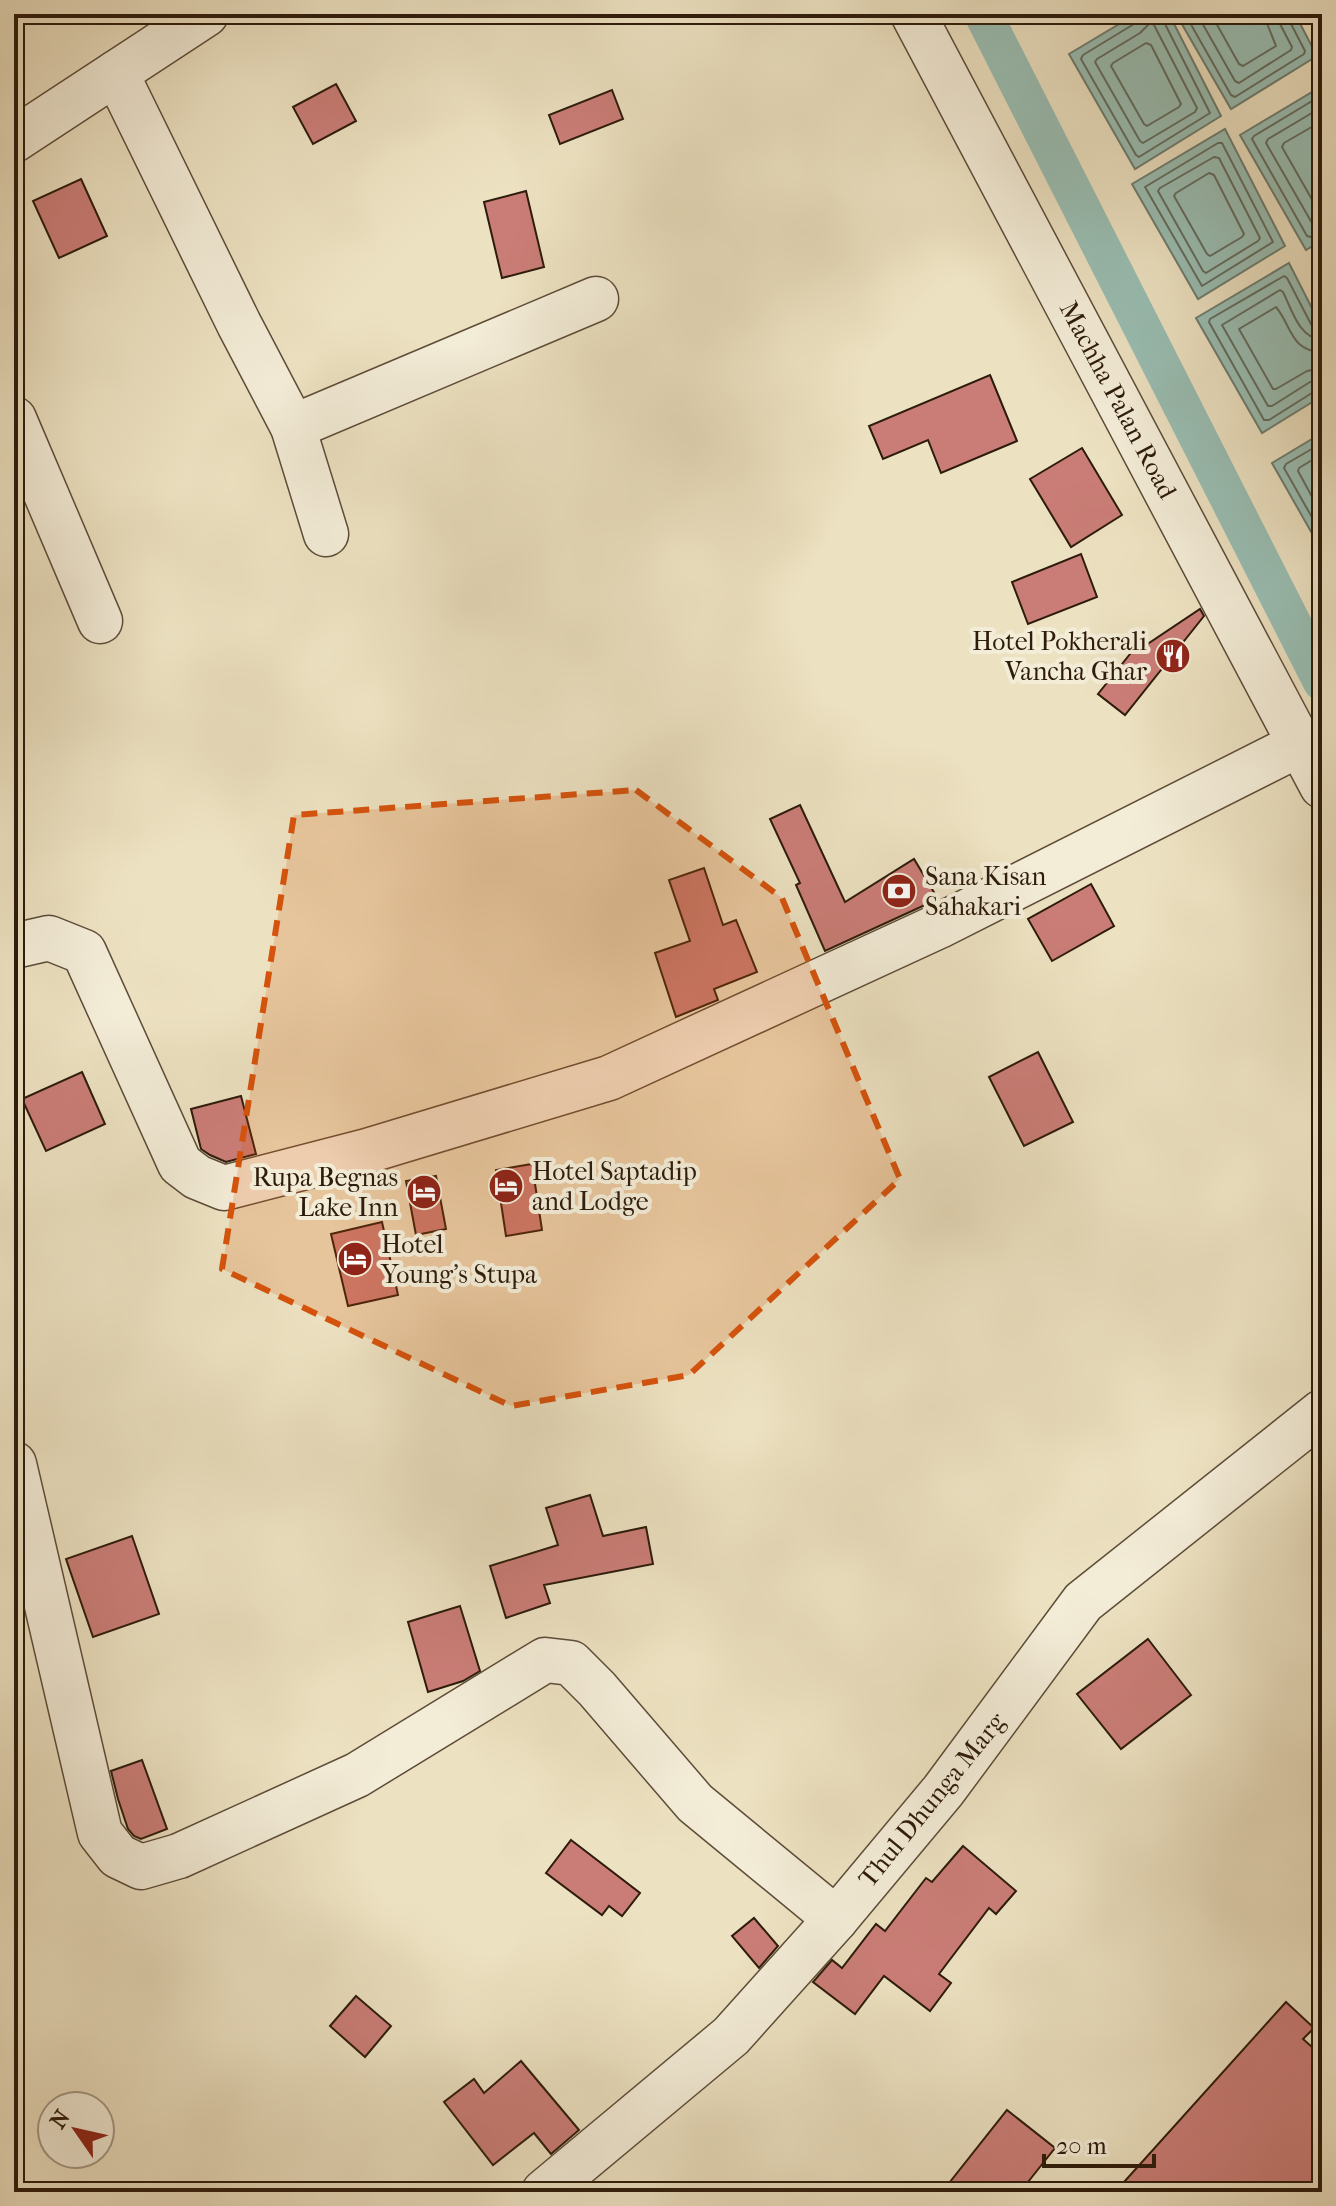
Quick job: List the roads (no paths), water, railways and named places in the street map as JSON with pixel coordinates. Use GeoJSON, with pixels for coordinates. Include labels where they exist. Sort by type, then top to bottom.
{"type":"FeatureCollection","features":[{"type":"Feature","properties":{"kind":"street"},"geometry":{"type":"LineString","coordinates":[[14,140],[206,14]]}},
{"type":"Feature","properties":{"kind":"street","name":"Machha Palan Road"},"geometry":{"type":"LineString","coordinates":[[913,14],[1322,786]]}},
{"type":"Feature","properties":{"kind":"street"},"geometry":{"type":"LineString","coordinates":[[116,73],[293,427],[326,534]]}},
{"type":"Feature","properties":{"kind":"street"},"geometry":{"type":"LineString","coordinates":[[293,427],[596,299]]}},
{"type":"Feature","properties":{"kind":"street"},"geometry":{"type":"LineString","coordinates":[[14,419],[100,621]]}},
{"type":"Feature","properties":{"kind":"street"},"geometry":{"type":"LineString","coordinates":[[14,946],[49,938],[84,952],[180,1164],[197,1177],[224,1188],[367,1151],[609,1078],[939,926],[1300,744]]}},
{"type":"Feature","properties":{"kind":"street","name":"Thul Dhunga Marg"},"geometry":{"type":"LineString","coordinates":[[544,2192],[731,2036],[836,1919],[943,1791],[1083,1602],[1322,1412]]}},
{"type":"Feature","properties":{"kind":"street"},"geometry":{"type":"LineString","coordinates":[[14,1464],[100,1833],[118,1856],[141,1867],[179,1856],[357,1775],[545,1660],[571,1663],[695,1803],[836,1919]]}},
{"type":"Feature","properties":{"kind":"water"},"geometry":{"type":"Polygon","coordinates":[[[1136,14],[1169,14],[1221,116],[1135,169],[1069,54],[1136,14]]]}},
{"type":"Feature","properties":{"kind":"water"},"geometry":{"type":"Polygon","coordinates":[[[1176,14],[1295,14],[1317,56],[1231,109],[1176,14]]]}},
{"type":"Feature","properties":{"kind":"water"},"geometry":{"type":"Polygon","coordinates":[[[1322,86],[1322,240],[1306,250],[1240,135],[1322,86]]]}},
{"type":"Feature","properties":{"kind":"water"},"geometry":{"type":"Polygon","coordinates":[[[1225,129],[1285,246],[1198,299],[1132,184],[1225,129]]]}},
{"type":"Feature","properties":{"kind":"water"},"geometry":{"type":"Polygon","coordinates":[[[1289,263],[1322,328],[1322,396],[1262,433],[1196,318],[1289,263]]]}},
{"type":"Feature","properties":{"kind":"water"},"geometry":{"type":"Polygon","coordinates":[[[1322,433],[1322,551],[1272,463],[1322,433]]]}},
{"type":"Feature","properties":{"kind":"waterway"},"geometry":{"type":"LineString","coordinates":[[983,14],[1322,682]]}},
{"type":"Feature","properties":{"kind":"place","name":"Hotel Pokherali Vancha Ghar"},"geometry":{"type":"Point","coordinates":[1173,656]}},
{"type":"Feature","properties":{"kind":"place","name":"Sana Kisan Sahakari"},"geometry":{"type":"Point","coordinates":[899,891]}},
{"type":"Feature","properties":{"kind":"place","name":"Hotel Saptadip and Lodge"},"geometry":{"type":"Point","coordinates":[506,1186]}},
{"type":"Feature","properties":{"kind":"place","name":"Rupa Begnas Lake Inn"},"geometry":{"type":"Point","coordinates":[424,1192]}},
{"type":"Feature","properties":{"kind":"place","name":"Hotel Young's Stupa"},"geometry":{"type":"Point","coordinates":[355,1259]}}]}
